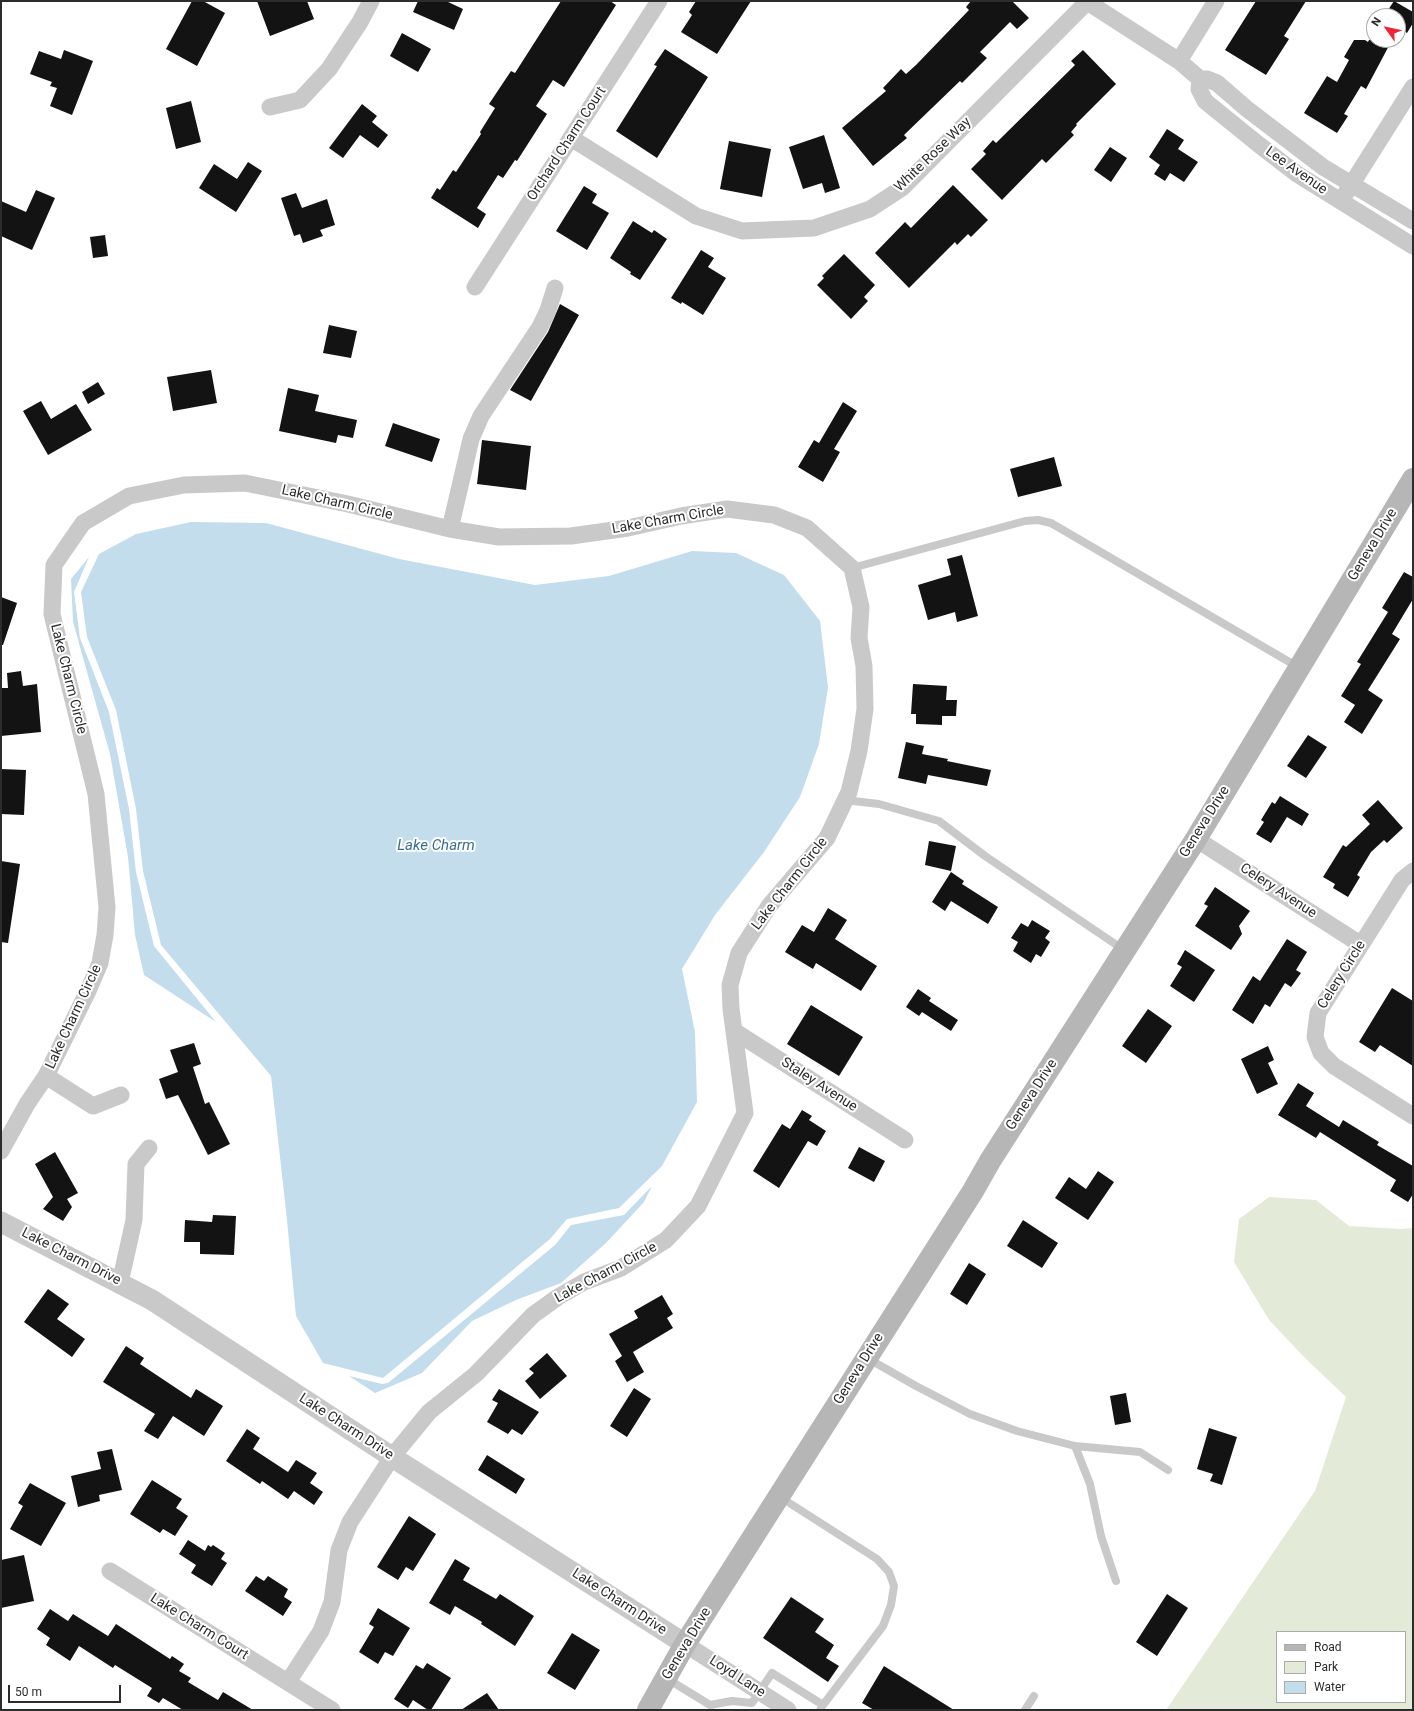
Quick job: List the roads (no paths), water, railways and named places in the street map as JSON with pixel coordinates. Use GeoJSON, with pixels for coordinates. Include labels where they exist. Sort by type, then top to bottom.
{"type":"FeatureCollection","features":[{"type":"Feature","properties":{"kind":"main road","name":"Geneva Drive"},"geometry":{"type":"LineString","coordinates":[[648,1710],[685,1644],[1196,839],[1413,479]]}},
{"type":"Feature","properties":{"kind":"street"},"geometry":{"type":"LineString","coordinates":[[270,107],[300,100],[329,69],[360,22],[371,1]]}},
{"type":"Feature","properties":{"kind":"street","name":"Orchard Charm Court"},"geometry":{"type":"LineString","coordinates":[[476,287],[658,1]]}},
{"type":"Feature","properties":{"kind":"street"},"geometry":{"type":"LineString","coordinates":[[1179,61],[1216,1]]}},
{"type":"Feature","properties":{"kind":"street","name":"White Rose Way"},"geometry":{"type":"LineString","coordinates":[[571,138],[696,216],[742,231],[814,228],[870,209],[902,188],[1087,2]]}},
{"type":"Feature","properties":{"kind":"street","name":"Lee Avenue"},"geometry":{"type":"LineString","coordinates":[[1087,2],[1179,61],[1200,79],[1207,79],[1217,83],[1247,109],[1323,167],[1413,221]]}},
{"type":"Feature","properties":{"kind":"street","name":"Lee Avenue"},"geometry":{"type":"LineString","coordinates":[[1200,79],[1199,89],[1205,101],[1297,174],[1413,246]]}},
{"type":"Feature","properties":{"kind":"street"},"geometry":{"type":"LineString","coordinates":[[1341,202],[1413,87]]}},
{"type":"Feature","properties":{"kind":"street"},"geometry":{"type":"LineString","coordinates":[[450,528],[471,439],[481,416],[540,327],[548,310],[554,288]]}},
{"type":"Feature","properties":{"kind":"street","name":"Lake Charm Circle"},"geometry":{"type":"LineString","coordinates":[[1,1151],[27,1104],[46,1076],[100,963],[105,934],[107,907],[96,794],[52,614],[54,565],[83,523],[129,496],[184,485],[245,483],[348,504],[450,528],[499,537],[571,536],[628,528],[681,516],[727,510],[774,515],[807,528],[852,568],[861,607],[859,638],[864,666],[865,709],[859,750],[849,792],[827,838],[769,906],[739,953],[730,985],[731,1009],[744,1113],[698,1206],[666,1240],[621,1268],[584,1282],[533,1315],[476,1374],[429,1412],[392,1457]]}},
{"type":"Feature","properties":{"kind":"street","name":"Celery Avenue"},"geometry":{"type":"LineString","coordinates":[[1196,839],[1360,944]]}},
{"type":"Feature","properties":{"kind":"street","name":"Celery Circle"},"geometry":{"type":"LineString","coordinates":[[1413,871],[1402,880],[1360,944],[1318,1013],[1315,1037],[1321,1053],[1334,1066],[1413,1116]]}},
{"type":"Feature","properties":{"kind":"street","name":"Staley Avenue"},"geometry":{"type":"LineString","coordinates":[[734,1031],[904,1140]]}},
{"type":"Feature","properties":{"kind":"street"},"geometry":{"type":"LineString","coordinates":[[46,1076],[93,1106],[122,1095]]}},
{"type":"Feature","properties":{"kind":"street"},"geometry":{"type":"LineString","coordinates":[[120,1283],[134,1220],[136,1164],[149,1148]]}},
{"type":"Feature","properties":{"kind":"street","name":"Lake Charm Drive"},"geometry":{"type":"LineString","coordinates":[[1,1222],[152,1300],[392,1457],[685,1644]]}},
{"type":"Feature","properties":{"kind":"street"},"geometry":{"type":"LineString","coordinates":[[288,1682],[321,1631],[332,1602],[339,1550],[350,1522],[392,1457]]}},
{"type":"Feature","properties":{"kind":"street","name":"Lake Charm Court"},"geometry":{"type":"LineString","coordinates":[[110,1571],[332,1710]]}},
{"type":"Feature","properties":{"kind":"street","name":"Loyd Lane"},"geometry":{"type":"LineString","coordinates":[[685,1644],[788,1710]]}},
{"type":"Feature","properties":{"kind":"lane"},"geometry":{"type":"LineString","coordinates":[[852,568],[1025,521],[1038,520],[1052,523],[1299,668]]}},
{"type":"Feature","properties":{"kind":"lane"},"geometry":{"type":"LineString","coordinates":[[845,800],[879,804],[939,821],[985,856],[1125,950]]}},
{"type":"Feature","properties":{"kind":"lane"},"geometry":{"type":"LineString","coordinates":[[867,1357],[916,1386],[970,1414],[1017,1431],[1075,1446],[1140,1452],[1168,1470]]}},
{"type":"Feature","properties":{"kind":"lane"},"geometry":{"type":"LineString","coordinates":[[1075,1446],[1090,1484],[1101,1536],[1116,1581]]}},
{"type":"Feature","properties":{"kind":"lane"},"geometry":{"type":"LineString","coordinates":[[666,1678],[708,1708],[732,1701],[752,1703],[772,1673],[822,1708],[883,1626],[891,1605],[894,1586],[889,1572],[877,1558],[779,1496]]}},
{"type":"Feature","properties":{"kind":"lane"},"geometry":{"type":"LineString","coordinates":[[1025,1710],[1034,1696]]}},
{"type":"Feature","properties":{"kind":"water","name":"Lake Charm"},"geometry":{"type":"Polygon","coordinates":[[[191,522],[266,523],[399,559],[535,585],[609,576],[692,551],[736,553],[784,575],[820,621],[828,687],[819,744],[800,797],[764,852],[715,915],[682,969],[695,1032],[697,1102],[662,1166],[619,1208],[567,1219],[550,1239],[383,1378],[323,1363],[296,1316],[271,1076],[161,945],[143,871],[136,809],[116,710],[87,637],[81,592],[99,554],[136,534],[191,522]]]}},
{"type":"Feature","properties":{"kind":"water"},"geometry":{"type":"Polygon","coordinates":[[[89,557],[74,592],[80,638],[109,712],[129,809],[136,872],[154,946],[216,1022],[144,975],[135,935],[128,857],[110,754],[73,622],[71,579],[89,557]]]}},
{"type":"Feature","properties":{"kind":"water"},"geometry":{"type":"Polygon","coordinates":[[[652,1186],[644,1202],[606,1243],[561,1283],[516,1300],[472,1321],[422,1373],[375,1393],[349,1376],[382,1384],[388,1383],[555,1245],[571,1225],[624,1215],[652,1186]]]}}]}
